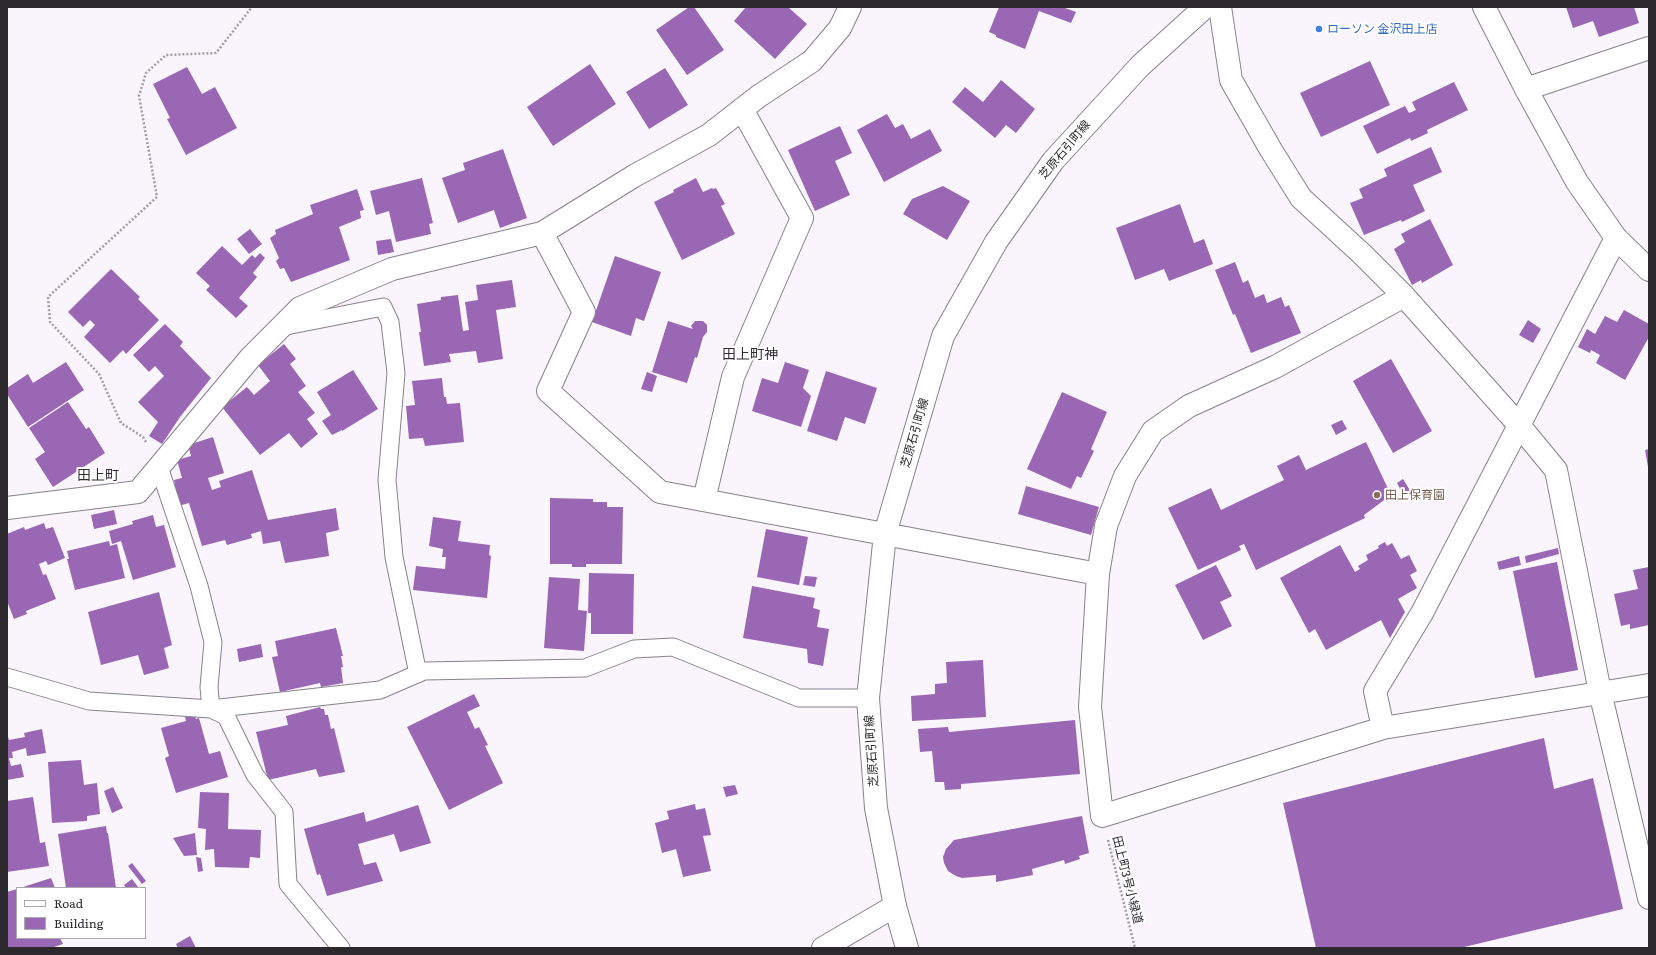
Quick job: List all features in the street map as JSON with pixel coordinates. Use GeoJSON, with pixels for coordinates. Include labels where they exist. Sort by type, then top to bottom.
{"type":"FeatureCollection","features":[{"type":"Feature","properties":{"kind":"street"},"geometry":{"type":"LineString","coordinates":[[7,508],[138,492],[251,357],[300,308],[392,270],[542,233],[634,176],[709,135],[742,109],[812,61],[840,28],[850,7]]}},
{"type":"Feature","properties":{"kind":"street","name":"芝原石引町線"},"geometry":{"type":"LineString","coordinates":[[907,948],[895,906],[876,808],[868,698],[885,534],[943,336],[996,242],[1053,161],[1140,66],[1205,7]]}},
{"type":"Feature","properties":{"kind":"street"},"geometry":{"type":"LineString","coordinates":[[1220,7],[1231,80],[1271,150],[1301,198],[1362,254],[1404,296],[1518,424],[1556,470],[1600,692],[1649,900]]}},
{"type":"Feature","properties":{"kind":"street"},"geometry":{"type":"LineString","coordinates":[[1484,7],[1576,182],[1616,238],[1649,270]]}},
{"type":"Feature","properties":{"kind":"street"},"geometry":{"type":"LineString","coordinates":[[1526,89],[1649,48]]}},
{"type":"Feature","properties":{"kind":"street"},"geometry":{"type":"LineString","coordinates":[[704,500],[733,377],[802,218],[742,109]]}},
{"type":"Feature","properties":{"kind":"street"},"geometry":{"type":"LineString","coordinates":[[542,233],[584,312],[548,391],[660,492],[1098,574]]}},
{"type":"Feature","properties":{"kind":"street"},"geometry":{"type":"LineString","coordinates":[[1383,728],[1375,691],[1422,613],[1518,424],[1616,238]]}},
{"type":"Feature","properties":{"kind":"street"},"geometry":{"type":"LineString","coordinates":[[1404,296],[1274,367],[1189,406],[1153,431],[1125,476],[1106,526],[1098,574],[1090,708],[1102,816],[1383,728],[1649,684]]}},
{"type":"Feature","properties":{"kind":"street"},"geometry":{"type":"LineString","coordinates":[[823,948],[895,906]]}},
{"type":"Feature","properties":{"kind":"lane"},"geometry":{"type":"LineString","coordinates":[[281,327],[383,307],[390,322],[396,374],[387,480],[394,557],[418,674]]}},
{"type":"Feature","properties":{"kind":"lane"},"geometry":{"type":"LineString","coordinates":[[159,468],[199,586],[213,642],[208,687],[212,709]]}},
{"type":"Feature","properties":{"kind":"lane"},"geometry":{"type":"LineString","coordinates":[[7,677],[89,701],[212,709],[380,690],[424,671],[585,668],[634,650],[673,647],[799,698],[868,698]]}},
{"type":"Feature","properties":{"kind":"lane"},"geometry":{"type":"LineString","coordinates":[[212,709],[226,716],[255,775],[284,812],[288,884],[341,948]]}},
{"type":"Feature","properties":{"kind":"path"},"geometry":{"type":"LineString","coordinates":[[159,468],[143,437],[121,423],[99,374],[50,322],[48,297],[157,196],[139,96],[146,73],[166,55],[216,53],[252,7]]}},
{"type":"Feature","properties":{"kind":"path","name":"田上町3号小緑道"},"geometry":{"type":"LineString","coordinates":[[1102,816],[1135,948]]}},
{"type":"Feature","properties":{"kind":"building"},"geometry":{"type":"Polygon","coordinates":[[[689,7],[694,7],[724,50],[687,75],[656,30],[689,7]]]}},
{"type":"Feature","properties":{"kind":"building"},"geometry":{"type":"Polygon","coordinates":[[[746,7],[788,7],[807,24],[775,59],[734,21],[746,7]]]}},
{"type":"Feature","properties":{"kind":"building"},"geometry":{"type":"Polygon","coordinates":[[[999,7],[1062,7],[1076,12],[1071,23],[1039,11],[1025,49],[996,37],[996,35],[989,32],[999,7]]]}},
{"type":"Feature","properties":{"kind":"building"},"geometry":{"type":"Polygon","coordinates":[[[1566,7],[1634,7],[1639,23],[1599,37],[1593,21],[1573,28],[1566,7]]]}},
{"type":"Feature","properties":{"kind":"building"},"geometry":{"type":"Polygon","coordinates":[[[1370,61],[1390,105],[1321,137],[1300,93],[1370,61]]]}},
{"type":"Feature","properties":{"kind":"building"},"geometry":{"type":"Polygon","coordinates":[[[590,64],[616,104],[553,146],[527,107],[590,64]]]}},
{"type":"Feature","properties":{"kind":"building"},"geometry":{"type":"Polygon","coordinates":[[[187,67],[202,94],[215,87],[237,128],[186,155],[167,119],[170,118],[153,84],[187,67]]]}},
{"type":"Feature","properties":{"kind":"building"},"geometry":{"type":"Polygon","coordinates":[[[665,68],[688,105],[649,129],[626,92],[665,68]]]}},
{"type":"Feature","properties":{"kind":"building"},"geometry":{"type":"Polygon","coordinates":[[[1001,80],[1035,109],[1016,133],[1006,125],[995,138],[952,102],[965,87],[983,102],[1001,80]]]}},
{"type":"Feature","properties":{"kind":"building"},"geometry":{"type":"Polygon","coordinates":[[[1454,82],[1468,110],[1427,130],[1428,133],[1411,141],[1410,138],[1377,154],[1363,126],[1405,106],[1409,113],[1416,110],[1412,102],[1454,82]]]}},
{"type":"Feature","properties":{"kind":"building"},"geometry":{"type":"Polygon","coordinates":[[[887,114],[895,128],[903,124],[911,139],[930,129],[942,151],[884,182],[857,130],[887,114]]]}},
{"type":"Feature","properties":{"kind":"building"},"geometry":{"type":"Polygon","coordinates":[[[840,126],[852,153],[835,161],[850,195],[815,211],[788,150],[840,126]]]}},
{"type":"Feature","properties":{"kind":"building"},"geometry":{"type":"Polygon","coordinates":[[[1431,147],[1442,172],[1413,185],[1425,211],[1402,222],[1401,220],[1364,235],[1350,203],[1363,198],[1359,189],[1387,176],[1384,169],[1431,147]]]}},
{"type":"Feature","properties":{"kind":"building"},"geometry":{"type":"Polygon","coordinates":[[[503,149],[527,218],[500,228],[494,210],[458,223],[442,178],[465,170],[463,163],[503,149]]]}},
{"type":"Feature","properties":{"kind":"building"},"geometry":{"type":"Polygon","coordinates":[[[422,178],[433,223],[429,224],[431,234],[396,242],[389,211],[376,215],[370,191],[422,178]]]}},
{"type":"Feature","properties":{"kind":"building"},"geometry":{"type":"Polygon","coordinates":[[[696,178],[703,192],[716,188],[725,204],[721,206],[735,234],[682,260],[654,202],[674,192],[673,190],[696,178]]]}},
{"type":"Feature","properties":{"kind":"building"},"geometry":{"type":"Polygon","coordinates":[[[943,186],[970,201],[947,240],[903,214],[912,199],[943,186]]]}},
{"type":"Feature","properties":{"kind":"building"},"geometry":{"type":"Polygon","coordinates":[[[357,189],[364,210],[360,211],[361,218],[339,227],[350,260],[291,282],[284,268],[280,269],[276,261],[279,258],[270,238],[276,234],[275,230],[313,214],[310,205],[357,189]]]}},
{"type":"Feature","properties":{"kind":"building"},"geometry":{"type":"Polygon","coordinates":[[[1180,204],[1194,243],[1204,239],[1213,264],[1169,281],[1164,269],[1135,280],[1116,228],[1180,204]]]}},
{"type":"Feature","properties":{"kind":"building"},"geometry":{"type":"Polygon","coordinates":[[[1430,219],[1453,265],[1422,283],[1421,280],[1412,285],[1394,249],[1405,242],[1401,234],[1430,219]]]}},
{"type":"Feature","properties":{"kind":"building"},"geometry":{"type":"Polygon","coordinates":[[[250,229],[262,244],[249,254],[237,239],[250,229]]]}},
{"type":"Feature","properties":{"kind":"building"},"geometry":{"type":"Polygon","coordinates":[[[391,239],[394,252],[378,255],[376,241],[391,239]]]}},
{"type":"Feature","properties":{"kind":"building"},"geometry":{"type":"Polygon","coordinates":[[[222,246],[242,265],[252,255],[255,258],[260,253],[265,258],[253,273],[257,277],[239,298],[248,306],[236,318],[206,290],[210,286],[196,273],[222,246]]]}},
{"type":"Feature","properties":{"kind":"building"},"geometry":{"type":"Polygon","coordinates":[[[615,256],[661,272],[644,321],[636,318],[631,336],[592,322],[615,256]]]}},
{"type":"Feature","properties":{"kind":"building"},"geometry":{"type":"Polygon","coordinates":[[[1235,262],[1243,283],[1248,280],[1255,298],[1264,294],[1267,303],[1281,297],[1285,307],[1289,305],[1301,333],[1251,353],[1235,314],[1233,315],[1215,270],[1235,262]]]}},
{"type":"Feature","properties":{"kind":"building"},"geometry":{"type":"Polygon","coordinates":[[[111,269],[140,297],[138,299],[159,320],[126,354],[123,350],[110,363],[84,337],[95,325],[90,320],[83,327],[68,312],[111,269]]]}},
{"type":"Feature","properties":{"kind":"building"},"geometry":{"type":"Polygon","coordinates":[[[512,280],[516,307],[496,310],[503,359],[478,363],[476,351],[449,354],[451,362],[424,366],[417,304],[441,300],[441,297],[458,295],[463,331],[469,330],[465,302],[478,300],[476,285],[512,280]]]}},
{"type":"Feature","properties":{"kind":"building"},"geometry":{"type":"Polygon","coordinates":[[[1624,310],[1649,324],[1649,337],[1625,380],[1596,363],[1600,355],[1591,350],[1590,353],[1578,347],[1587,329],[1595,334],[1605,316],[1617,322],[1624,310]]]}},
{"type":"Feature","properties":{"kind":"building"},"geometry":{"type":"Polygon","coordinates":[[[1528,320],[1541,329],[1533,343],[1519,335],[1528,320]]]}},
{"type":"Feature","properties":{"kind":"building"},"geometry":{"type":"Polygon","coordinates":[[[668,321],[693,329],[691,326],[695,321],[703,321],[707,325],[707,332],[703,337],[697,358],[695,357],[687,383],[652,372],[668,321]]]}},
{"type":"Feature","properties":{"kind":"building"},"geometry":{"type":"Polygon","coordinates":[[[165,324],[183,342],[180,346],[211,378],[180,417],[162,444],[149,436],[158,422],[138,402],[164,376],[155,366],[149,372],[133,355],[165,324]]]}},
{"type":"Feature","properties":{"kind":"building"},"geometry":{"type":"Polygon","coordinates":[[[284,344],[296,359],[290,364],[306,386],[298,392],[315,413],[307,419],[318,434],[301,448],[289,433],[260,455],[222,407],[247,387],[254,395],[270,381],[258,365],[284,344]]]}},
{"type":"Feature","properties":{"kind":"building"},"geometry":{"type":"Polygon","coordinates":[[[1391,359],[1432,431],[1393,453],[1353,381],[1391,359]]]}},
{"type":"Feature","properties":{"kind":"building"},"geometry":{"type":"Polygon","coordinates":[[[66,362],[84,390],[28,427],[7,394],[7,388],[28,374],[33,383],[66,362]]]}},
{"type":"Feature","properties":{"kind":"building"},"geometry":{"type":"Polygon","coordinates":[[[785,362],[809,370],[803,388],[811,396],[801,427],[752,411],[762,378],[778,383],[785,362]]]}},
{"type":"Feature","properties":{"kind":"building"},"geometry":{"type":"Polygon","coordinates":[[[353,370],[378,409],[342,431],[332,435],[322,421],[331,415],[317,392],[353,370]]]}},
{"type":"Feature","properties":{"kind":"building"},"geometry":{"type":"Polygon","coordinates":[[[826,371],[877,388],[865,424],[845,417],[837,441],[807,431],[826,371]]]}},
{"type":"Feature","properties":{"kind":"building"},"geometry":{"type":"Polygon","coordinates":[[[647,372],[657,376],[652,392],[641,389],[647,372]]]}},
{"type":"Feature","properties":{"kind":"building"},"geometry":{"type":"Polygon","coordinates":[[[442,378],[444,397],[446,397],[447,404],[460,403],[464,442],[425,446],[423,438],[409,439],[406,406],[415,405],[412,381],[442,378]]]}},
{"type":"Feature","properties":{"kind":"building"},"geometry":{"type":"Polygon","coordinates":[[[1062,392],[1107,412],[1091,449],[1094,451],[1081,478],[1077,476],[1071,489],[1027,469],[1062,392]]]}},
{"type":"Feature","properties":{"kind":"building"},"geometry":{"type":"Polygon","coordinates":[[[68,402],[86,429],[89,427],[105,453],[53,487],[35,459],[45,452],[29,428],[68,402]]]}},
{"type":"Feature","properties":{"kind":"building"},"geometry":{"type":"Polygon","coordinates":[[[1342,420],[1347,429],[1336,435],[1331,425],[1342,420]]]}},
{"type":"Feature","properties":{"kind":"building"},"geometry":{"type":"Polygon","coordinates":[[[213,437],[224,473],[208,478],[212,490],[221,487],[219,481],[252,470],[268,520],[336,508],[339,530],[326,533],[329,556],[285,563],[280,541],[263,544],[261,531],[251,534],[252,538],[227,545],[225,540],[202,546],[189,503],[178,506],[171,486],[175,486],[174,480],[182,478],[177,460],[191,456],[188,445],[213,437]]]}},
{"type":"Feature","properties":{"kind":"building"},"geometry":{"type":"Polygon","coordinates":[[[1366,442],[1391,495],[1364,515],[1365,518],[1256,570],[1244,544],[1239,546],[1241,550],[1198,570],[1168,508],[1211,488],[1221,510],[1284,480],[1277,466],[1299,455],[1306,470],[1366,442]]]}},
{"type":"Feature","properties":{"kind":"building"},"geometry":{"type":"Polygon","coordinates":[[[1649,449],[1649,467],[1648,467],[1645,450],[1649,449]]]}},
{"type":"Feature","properties":{"kind":"building"},"geometry":{"type":"Polygon","coordinates":[[[1403,479],[1411,492],[1404,496],[1397,483],[1403,479]]]}},
{"type":"Feature","properties":{"kind":"building"},"geometry":{"type":"Polygon","coordinates":[[[1026,486],[1099,507],[1091,535],[1018,514],[1026,486]]]}},
{"type":"Feature","properties":{"kind":"building"},"geometry":{"type":"Polygon","coordinates":[[[550,498],[593,499],[593,502],[607,502],[607,507],[623,507],[622,564],[586,564],[586,567],[572,567],[572,564],[550,564],[550,498]]]}},
{"type":"Feature","properties":{"kind":"building"},"geometry":{"type":"Polygon","coordinates":[[[114,510],[117,524],[94,529],[91,515],[114,510]]]}},
{"type":"Feature","properties":{"kind":"building"},"geometry":{"type":"Polygon","coordinates":[[[153,515],[156,527],[164,525],[176,567],[133,580],[121,541],[112,544],[109,531],[133,524],[132,521],[153,515]]]}},
{"type":"Feature","properties":{"kind":"building"},"geometry":{"type":"Polygon","coordinates":[[[433,517],[461,521],[458,541],[490,545],[489,555],[491,556],[487,598],[413,590],[416,566],[445,569],[446,557],[442,557],[443,549],[429,546],[433,517]]]}},
{"type":"Feature","properties":{"kind":"building"},"geometry":{"type":"Polygon","coordinates":[[[44,523],[46,529],[53,527],[65,558],[48,565],[46,561],[39,564],[43,575],[46,574],[56,599],[26,611],[27,614],[14,619],[7,601],[7,534],[24,527],[25,530],[44,523]]]}},
{"type":"Feature","properties":{"kind":"building"},"geometry":{"type":"Polygon","coordinates":[[[766,529],[808,537],[799,585],[757,577],[766,529]]]}},
{"type":"Feature","properties":{"kind":"building"},"geometry":{"type":"Polygon","coordinates":[[[109,541],[110,546],[117,544],[125,578],[75,590],[67,559],[69,559],[67,551],[109,541]]]}},
{"type":"Feature","properties":{"kind":"building"},"geometry":{"type":"Polygon","coordinates":[[[1385,542],[1387,546],[1392,543],[1401,559],[1409,555],[1417,571],[1410,575],[1417,588],[1398,599],[1405,612],[1390,638],[1381,620],[1326,650],[1315,629],[1309,633],[1280,578],[1340,545],[1355,572],[1360,569],[1358,566],[1368,560],[1366,555],[1379,548],[1378,546],[1385,542]]]}},
{"type":"Feature","properties":{"kind":"building"},"geometry":{"type":"Polygon","coordinates":[[[1558,548],[1559,554],[1526,563],[1525,556],[1558,548]]]}},
{"type":"Feature","properties":{"kind":"building"},"geometry":{"type":"Polygon","coordinates":[[[1519,556],[1521,565],[1499,570],[1497,562],[1519,556]]]}},
{"type":"Feature","properties":{"kind":"building"},"geometry":{"type":"Polygon","coordinates":[[[1557,562],[1578,670],[1535,678],[1513,571],[1557,562]]]}},
{"type":"Feature","properties":{"kind":"building"},"geometry":{"type":"Polygon","coordinates":[[[1216,565],[1232,596],[1220,602],[1232,626],[1203,640],[1175,585],[1216,565]]]}},
{"type":"Feature","properties":{"kind":"building"},"geometry":{"type":"Polygon","coordinates":[[[1649,567],[1649,625],[1630,629],[1630,624],[1621,626],[1614,594],[1638,589],[1633,570],[1649,567]]]}},
{"type":"Feature","properties":{"kind":"building"},"geometry":{"type":"Polygon","coordinates":[[[589,573],[634,574],[633,634],[591,634],[591,613],[588,613],[589,573]]]}},
{"type":"Feature","properties":{"kind":"building"},"geometry":{"type":"Polygon","coordinates":[[[805,576],[817,577],[815,587],[803,585],[805,576]]]}},
{"type":"Feature","properties":{"kind":"building"},"geometry":{"type":"Polygon","coordinates":[[[549,577],[580,579],[578,610],[587,611],[584,651],[544,648],[549,577]]]}},
{"type":"Feature","properties":{"kind":"building"},"geometry":{"type":"Polygon","coordinates":[[[752,586],[815,598],[813,608],[820,610],[817,627],[829,629],[823,666],[808,663],[807,649],[743,638],[752,586]]]}},
{"type":"Feature","properties":{"kind":"building"},"geometry":{"type":"Polygon","coordinates":[[[159,592],[172,645],[164,648],[169,668],[144,675],[138,655],[101,665],[88,612],[159,592]]]}},
{"type":"Feature","properties":{"kind":"building"},"geometry":{"type":"Polygon","coordinates":[[[336,628],[343,656],[341,656],[343,667],[341,667],[343,683],[321,687],[320,683],[280,692],[272,657],[278,656],[275,641],[336,628]]]}},
{"type":"Feature","properties":{"kind":"building"},"geometry":{"type":"Polygon","coordinates":[[[261,644],[263,657],[239,662],[237,649],[261,644]]]}},
{"type":"Feature","properties":{"kind":"building"},"geometry":{"type":"Polygon","coordinates":[[[983,660],[986,717],[912,721],[911,696],[935,694],[935,684],[947,683],[946,662],[983,660]]]}},
{"type":"Feature","properties":{"kind":"building"},"geometry":{"type":"Polygon","coordinates":[[[474,694],[480,706],[467,712],[475,729],[479,727],[488,745],[485,746],[503,783],[449,810],[407,727],[474,694]]]}},
{"type":"Feature","properties":{"kind":"building"},"geometry":{"type":"Polygon","coordinates":[[[320,707],[321,709],[324,709],[325,715],[328,715],[331,729],[334,728],[345,772],[319,777],[316,769],[268,780],[256,732],[288,725],[286,716],[320,707]]]}},
{"type":"Feature","properties":{"kind":"building"},"geometry":{"type":"Polygon","coordinates":[[[194,714],[196,719],[199,718],[209,754],[220,751],[228,777],[176,793],[165,758],[169,756],[161,728],[186,721],[185,716],[194,714]]]}},
{"type":"Feature","properties":{"kind":"building"},"geometry":{"type":"Polygon","coordinates":[[[1075,720],[1080,774],[961,784],[961,789],[945,790],[944,782],[935,782],[932,751],[920,752],[918,729],[948,727],[949,732],[1075,720]]]}},
{"type":"Feature","properties":{"kind":"building"},"geometry":{"type":"Polygon","coordinates":[[[42,729],[46,753],[27,756],[26,748],[12,752],[13,758],[9,758],[11,766],[21,764],[24,777],[7,780],[7,733],[9,740],[25,737],[24,733],[42,729]]]}},
{"type":"Feature","properties":{"kind":"building"},"geometry":{"type":"Polygon","coordinates":[[[1544,738],[1554,789],[1593,778],[1623,909],[1460,948],[1316,948],[1283,803],[1544,738]]]}},
{"type":"Feature","properties":{"kind":"building"},"geometry":{"type":"Polygon","coordinates":[[[81,760],[84,785],[97,783],[100,814],[87,816],[87,821],[52,823],[48,762],[81,760]]]}},
{"type":"Feature","properties":{"kind":"building"},"geometry":{"type":"Polygon","coordinates":[[[735,785],[738,794],[726,797],[723,787],[735,785]]]}},
{"type":"Feature","properties":{"kind":"building"},"geometry":{"type":"Polygon","coordinates":[[[113,787],[123,808],[112,813],[104,791],[113,787]]]}},
{"type":"Feature","properties":{"kind":"building"},"geometry":{"type":"Polygon","coordinates":[[[200,792],[229,793],[228,829],[261,830],[260,858],[250,857],[249,868],[215,867],[214,849],[205,850],[206,829],[198,828],[200,792]]]}},
{"type":"Feature","properties":{"kind":"building"},"geometry":{"type":"Polygon","coordinates":[[[33,797],[40,843],[45,842],[49,866],[7,872],[7,801],[33,797]]]}},
{"type":"Feature","properties":{"kind":"building"},"geometry":{"type":"Polygon","coordinates":[[[695,804],[696,810],[705,808],[711,835],[703,836],[711,871],[683,877],[676,849],[662,853],[655,823],[669,819],[667,811],[695,804]]]}},
{"type":"Feature","properties":{"kind":"building"},"geometry":{"type":"Polygon","coordinates":[[[418,805],[431,843],[400,852],[394,834],[358,844],[364,865],[376,862],[383,881],[327,896],[320,874],[317,875],[304,829],[364,812],[366,822],[418,805]]]}},
{"type":"Feature","properties":{"kind":"building"},"geometry":{"type":"Polygon","coordinates":[[[1082,816],[1089,853],[1079,856],[1080,859],[1065,864],[1064,860],[1032,869],[1033,875],[996,882],[996,875],[962,878],[956,876],[948,871],[944,863],[943,857],[946,849],[954,840],[1082,816]]]}},
{"type":"Feature","properties":{"kind":"building"},"geometry":{"type":"Polygon","coordinates":[[[106,826],[116,887],[66,887],[58,834],[106,826]]]}},
{"type":"Feature","properties":{"kind":"building"},"geometry":{"type":"Polygon","coordinates":[[[195,833],[197,855],[184,856],[173,838],[195,833]]]}},
{"type":"Feature","properties":{"kind":"building"},"geometry":{"type":"Polygon","coordinates":[[[196,857],[201,858],[203,871],[198,872],[196,857]]]}},
{"type":"Feature","properties":{"kind":"building"},"geometry":{"type":"Polygon","coordinates":[[[132,863],[146,881],[142,884],[128,866],[132,863]]]}},
{"type":"Feature","properties":{"kind":"building"},"geometry":{"type":"Polygon","coordinates":[[[51,878],[55,887],[23,887],[51,878]]]}},
{"type":"Feature","properties":{"kind":"building"},"geometry":{"type":"Polygon","coordinates":[[[132,879],[138,887],[125,887],[124,885],[132,879]]]}},
{"type":"Feature","properties":{"kind":"building"},"geometry":{"type":"Polygon","coordinates":[[[16,889],[16,939],[60,939],[63,944],[51,948],[7,948],[7,892],[16,889]]]}},
{"type":"Feature","properties":{"kind":"building"},"geometry":{"type":"Polygon","coordinates":[[[190,936],[196,948],[178,948],[176,944],[190,936]]]}},
{"type":"Feature","properties":{"kind":"place","name":"ローソン 金沢田上店"},"geometry":{"type":"Point","coordinates":[1319,29]}},
{"type":"Feature","properties":{"kind":"place","name":"田上保育園"},"geometry":{"type":"Point","coordinates":[1377,495]}},
{"type":"Feature","properties":{"kind":"district","name":"田上町神"},"geometry":{"type":"Point","coordinates":[750,355]}},
{"type":"Feature","properties":{"kind":"district","name":"田上町"},"geometry":{"type":"Point","coordinates":[98,476]}}]}
